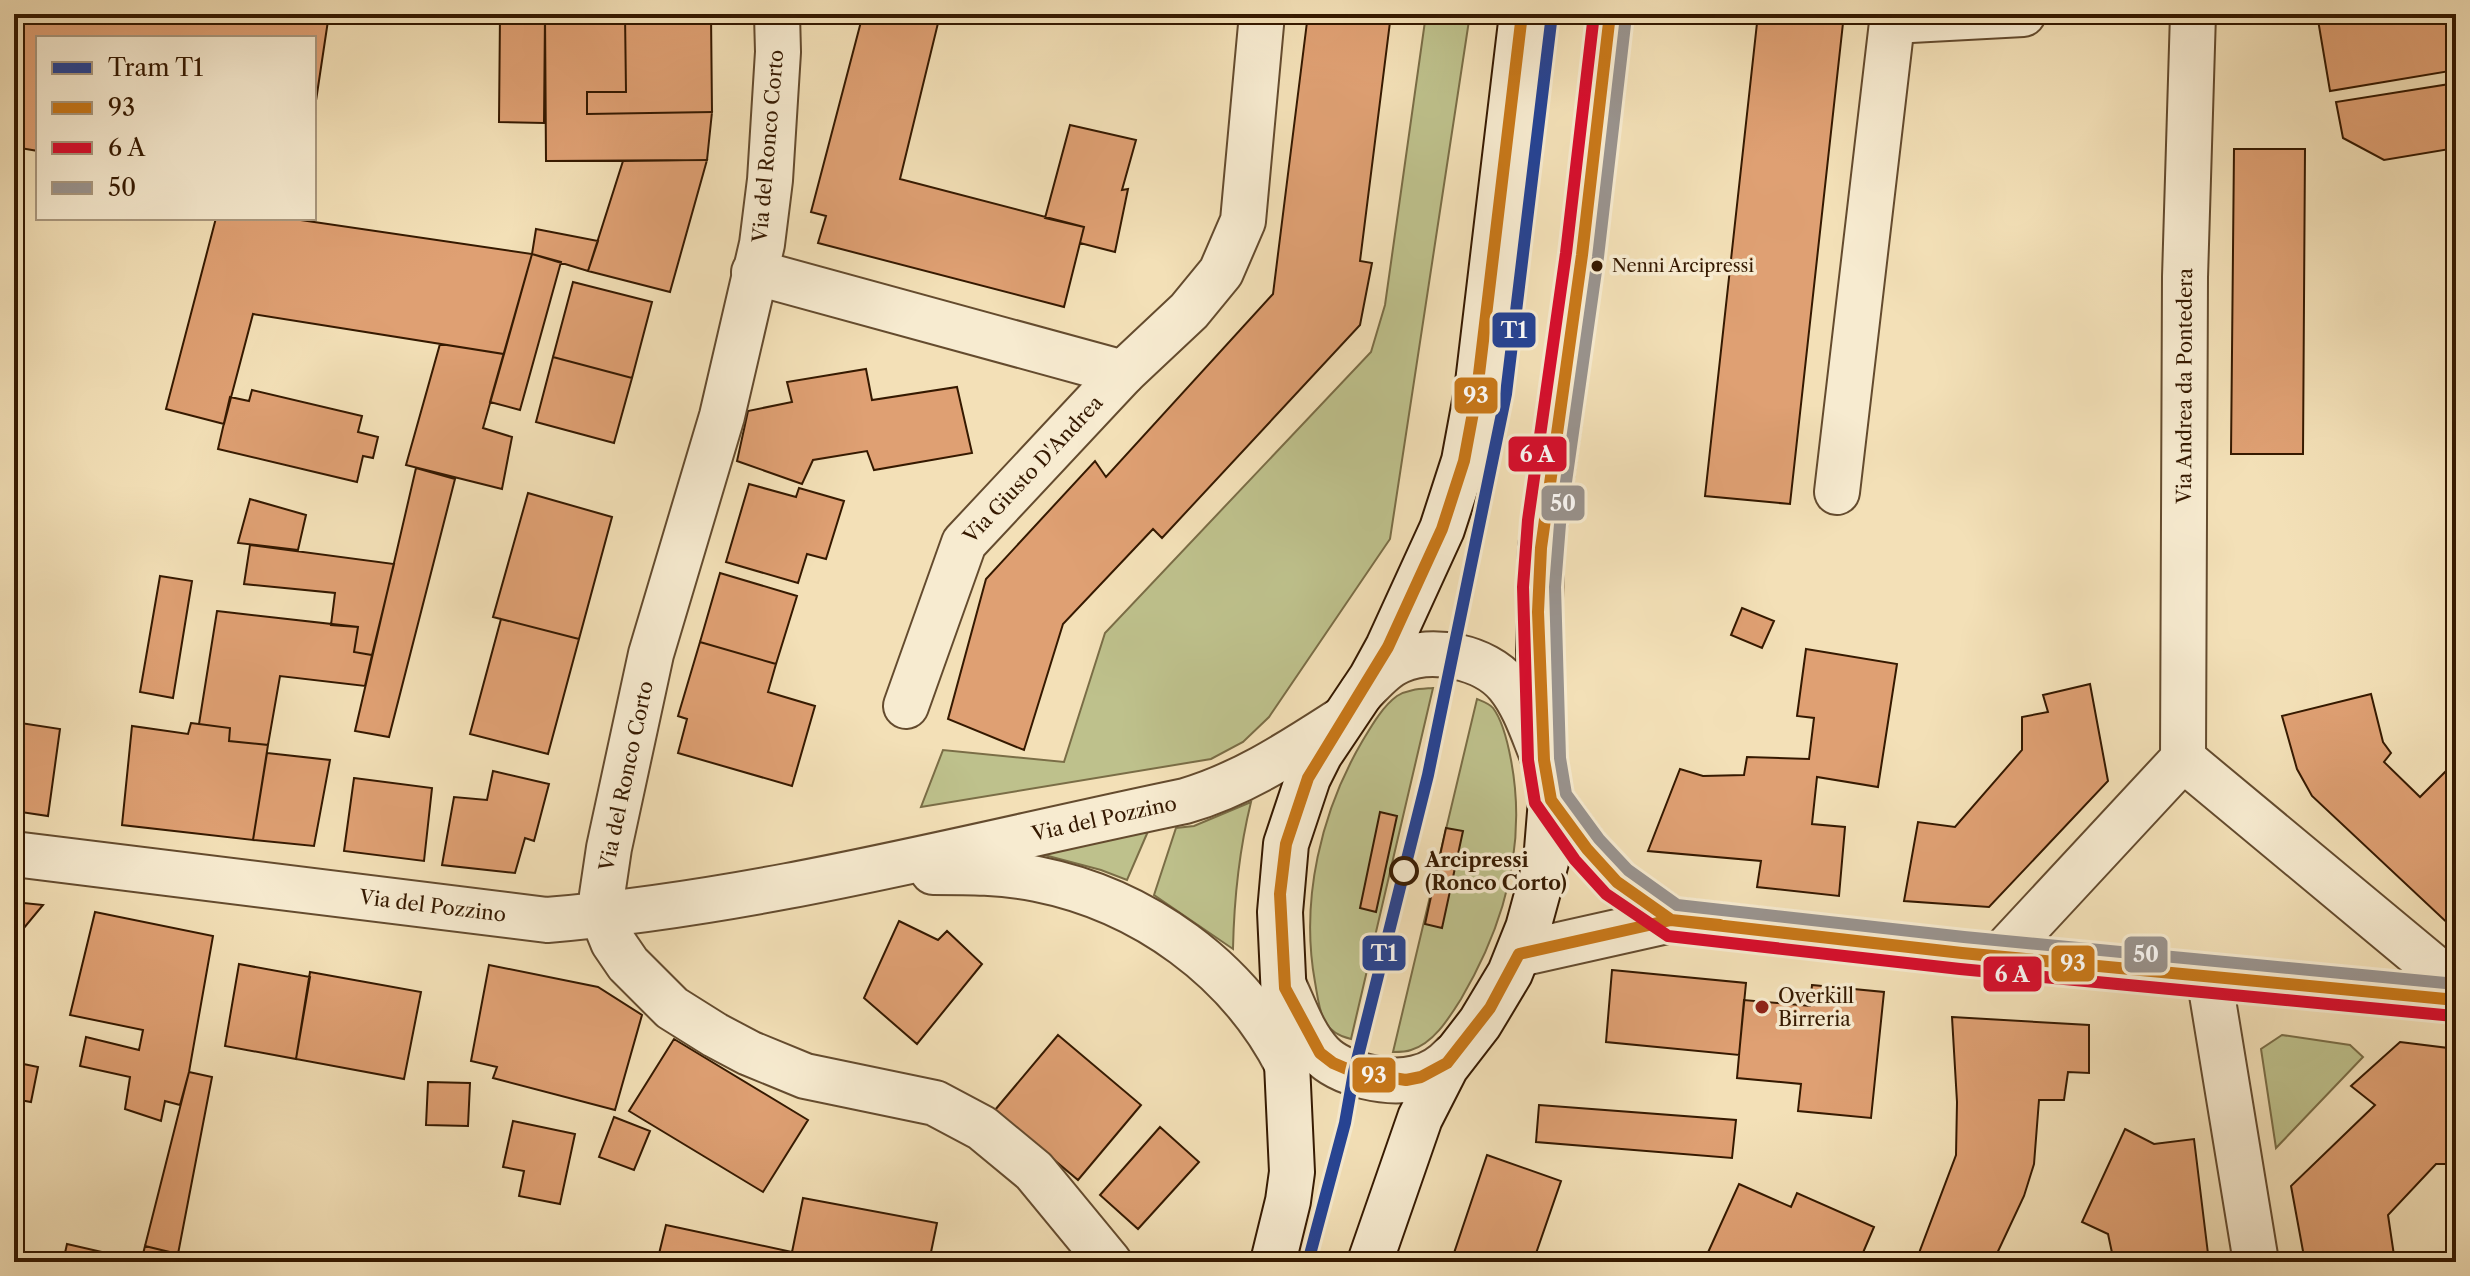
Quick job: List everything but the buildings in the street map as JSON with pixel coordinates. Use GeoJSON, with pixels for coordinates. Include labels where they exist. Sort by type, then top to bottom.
{"type":"FeatureCollection","features":[{"type":"Feature","properties":{"kind":"street","name":"Via del Ronco Corto"},"geometry":{"type":"LineString","coordinates":[[777,14],[778,52],[770,180],[762,244],[722,416],[651,654],[609,848],[602,915],[613,942],[628,964],[672,1008],[715,1035],[805,1076],[935,1103],[982,1128],[1034,1171],[1109,1262]]}},
{"type":"Feature","properties":{"kind":"street","name":"Via Giusto D'Andrea"},"geometry":{"type":"LineString","coordinates":[[906,706],[964,543],[1123,373],[1189,311],[1221,272],[1243,221],[1262,14]]}},
{"type":"Feature","properties":{"kind":"street"},"geometry":{"type":"LineString","coordinates":[[1273,1262],[1292,1172],[1280,894],[1286,844],[1308,778],[1388,647],[1442,529],[1464,461],[1477,391],[1522,14]]}},
{"type":"Feature","properties":{"kind":"street"},"geometry":{"type":"LineString","coordinates":[[1370,1262],[1420,1118],[1453,1056],[1490,1008],[1519,954],[1546,862],[1547,780],[1538,612],[1541,548],[1580,270],[1610,14]]}},
{"type":"Feature","properties":{"kind":"street"},"geometry":{"type":"LineString","coordinates":[[1837,492],[1892,18],[2023,14]]}},
{"type":"Feature","properties":{"kind":"street","name":"Via Andrea da Pontedera"},"geometry":{"type":"LineString","coordinates":[[2183,759],[2185,277],[2193,14]]}},
{"type":"Feature","properties":{"kind":"street","name":"Via Giusto D'Andrea"},"geometry":{"type":"LineString","coordinates":[[754,272],[1123,373]]}},
{"type":"Feature","properties":{"kind":"street"},"geometry":{"type":"LineString","coordinates":[[1352,706],[1393,664],[1413,656],[1452,657],[1493,672],[1509,686],[1522,706],[1547,780],[1587,849],[1617,882],[1671,920]]}},
{"type":"Feature","properties":{"kind":"street","name":"Via del Pozzino"},"geometry":{"type":"LineString","coordinates":[[14,854],[547,920],[602,915],[851,873],[1194,798],[1261,770],[1352,706]]}},
{"type":"Feature","properties":{"kind":"street"},"geometry":{"type":"LineString","coordinates":[[2000,956],[2183,759],[2456,986]]}},
{"type":"Feature","properties":{"kind":"street","name":"Via del Pozzino"},"geometry":{"type":"LineString","coordinates":[[851,873],[969,872],[1015,875],[1064,886],[1141,917],[1180,940],[1210,965],[1259,1018],[1288,1066]]}},
{"type":"Feature","properties":{"kind":"street"},"geometry":{"type":"LineString","coordinates":[[1519,954],[1671,920],[2000,956],[2456,1000]]}},
{"type":"Feature","properties":{"kind":"street"},"geometry":{"type":"LineString","coordinates":[[2209,976],[2256,1262]]}},
{"type":"Feature","properties":{"kind":"street"},"geometry":{"type":"LineString","coordinates":[[1285,988],[1313,1044],[1328,1060],[1346,1069],[1378,1078],[1406,1080],[1432,1072],[1453,1056]]}},
{"type":"Feature","properties":{"kind":"green space"},"geometry":{"type":"Polygon","coordinates":[[[1426,14],[1470,14],[1390,539],[1269,717],[1243,742],[1211,759],[921,807],[943,750],[1064,762],[1105,633],[1371,352],[1385,305],[1426,14]]]}},
{"type":"Feature","properties":{"kind":"green space"},"geometry":{"type":"Polygon","coordinates":[[[1433,688],[1351,1039],[1333,1031],[1323,1018],[1311,951],[1313,888],[1325,826],[1348,767],[1387,705],[1397,696],[1410,691],[1433,688]]]}},
{"type":"Feature","properties":{"kind":"green space"},"geometry":{"type":"Polygon","coordinates":[[[1477,699],[1490,705],[1497,713],[1511,760],[1516,823],[1508,884],[1489,943],[1451,1014],[1427,1042],[1409,1051],[1393,1052],[1477,699]]]}},
{"type":"Feature","properties":{"kind":"green space"},"geometry":{"type":"Polygon","coordinates":[[[1251,802],[1238,875],[1233,949],[1154,895],[1176,828],[1194,826],[1251,802]]]}},
{"type":"Feature","properties":{"kind":"green space"},"geometry":{"type":"Polygon","coordinates":[[[1149,829],[1127,880],[1033,852],[1149,829]]]}},
{"type":"Feature","properties":{"kind":"green space"},"geometry":{"type":"Polygon","coordinates":[[[2282,1035],[2350,1045],[2363,1057],[2276,1148],[2261,1049],[2282,1035]]]}},
{"type":"Feature","properties":{"kind":"tram line","name":"T1"},"geometry":{"type":"LineString","coordinates":[[1308,1262],[1345,1123],[1354,1072],[1428,775],[1506,394],[1552,14]]}},
{"type":"Feature","properties":{"kind":"transit line","name":"93"},"geometry":{"type":"LineString","coordinates":[[1522,14],[1477,391],[1464,461],[1442,529],[1388,647],[1308,778],[1286,844],[1280,894],[1285,988],[1320,1053],[1354,1072],[1406,1080],[1421,1077],[1447,1063],[1490,1008],[1519,954],[1671,920],[1962,953],[2456,1000]]}},
{"type":"Feature","properties":{"kind":"transit line"},"geometry":{"type":"LineString","coordinates":[[1594,14],[1566,253],[1528,520],[1523,587],[1528,760],[1535,803],[1575,860],[1606,894],[1668,936],[1960,969],[2454,1016]]}},
{"type":"Feature","properties":{"kind":"transit line","name":"93"},"geometry":{"type":"LineString","coordinates":[[1610,14],[1582,255],[1541,548],[1538,612],[1544,760],[1551,800],[1587,849],[1617,882],[1671,920],[1720,925]]}},
{"type":"Feature","properties":{"kind":"transit line","name":"50"},"geometry":{"type":"LineString","coordinates":[[1626,16],[1598,257],[1560,524],[1555,587],[1560,758],[1566,794],[1599,839],[1628,870],[1677,905],[1964,937],[2456,984]]}},
{"type":"Feature","properties":{"kind":"place","name":"Nenni Arcipressi"},"geometry":{"type":"Point","coordinates":[1597,266]}},
{"type":"Feature","properties":{"kind":"place","name":"Arcipressi (Ronco Corto)"},"geometry":{"type":"Point","coordinates":[1404,871]}},
{"type":"Feature","properties":{"kind":"place","name":"Overkill Birreria"},"geometry":{"type":"Point","coordinates":[1762,1007]}}]}
